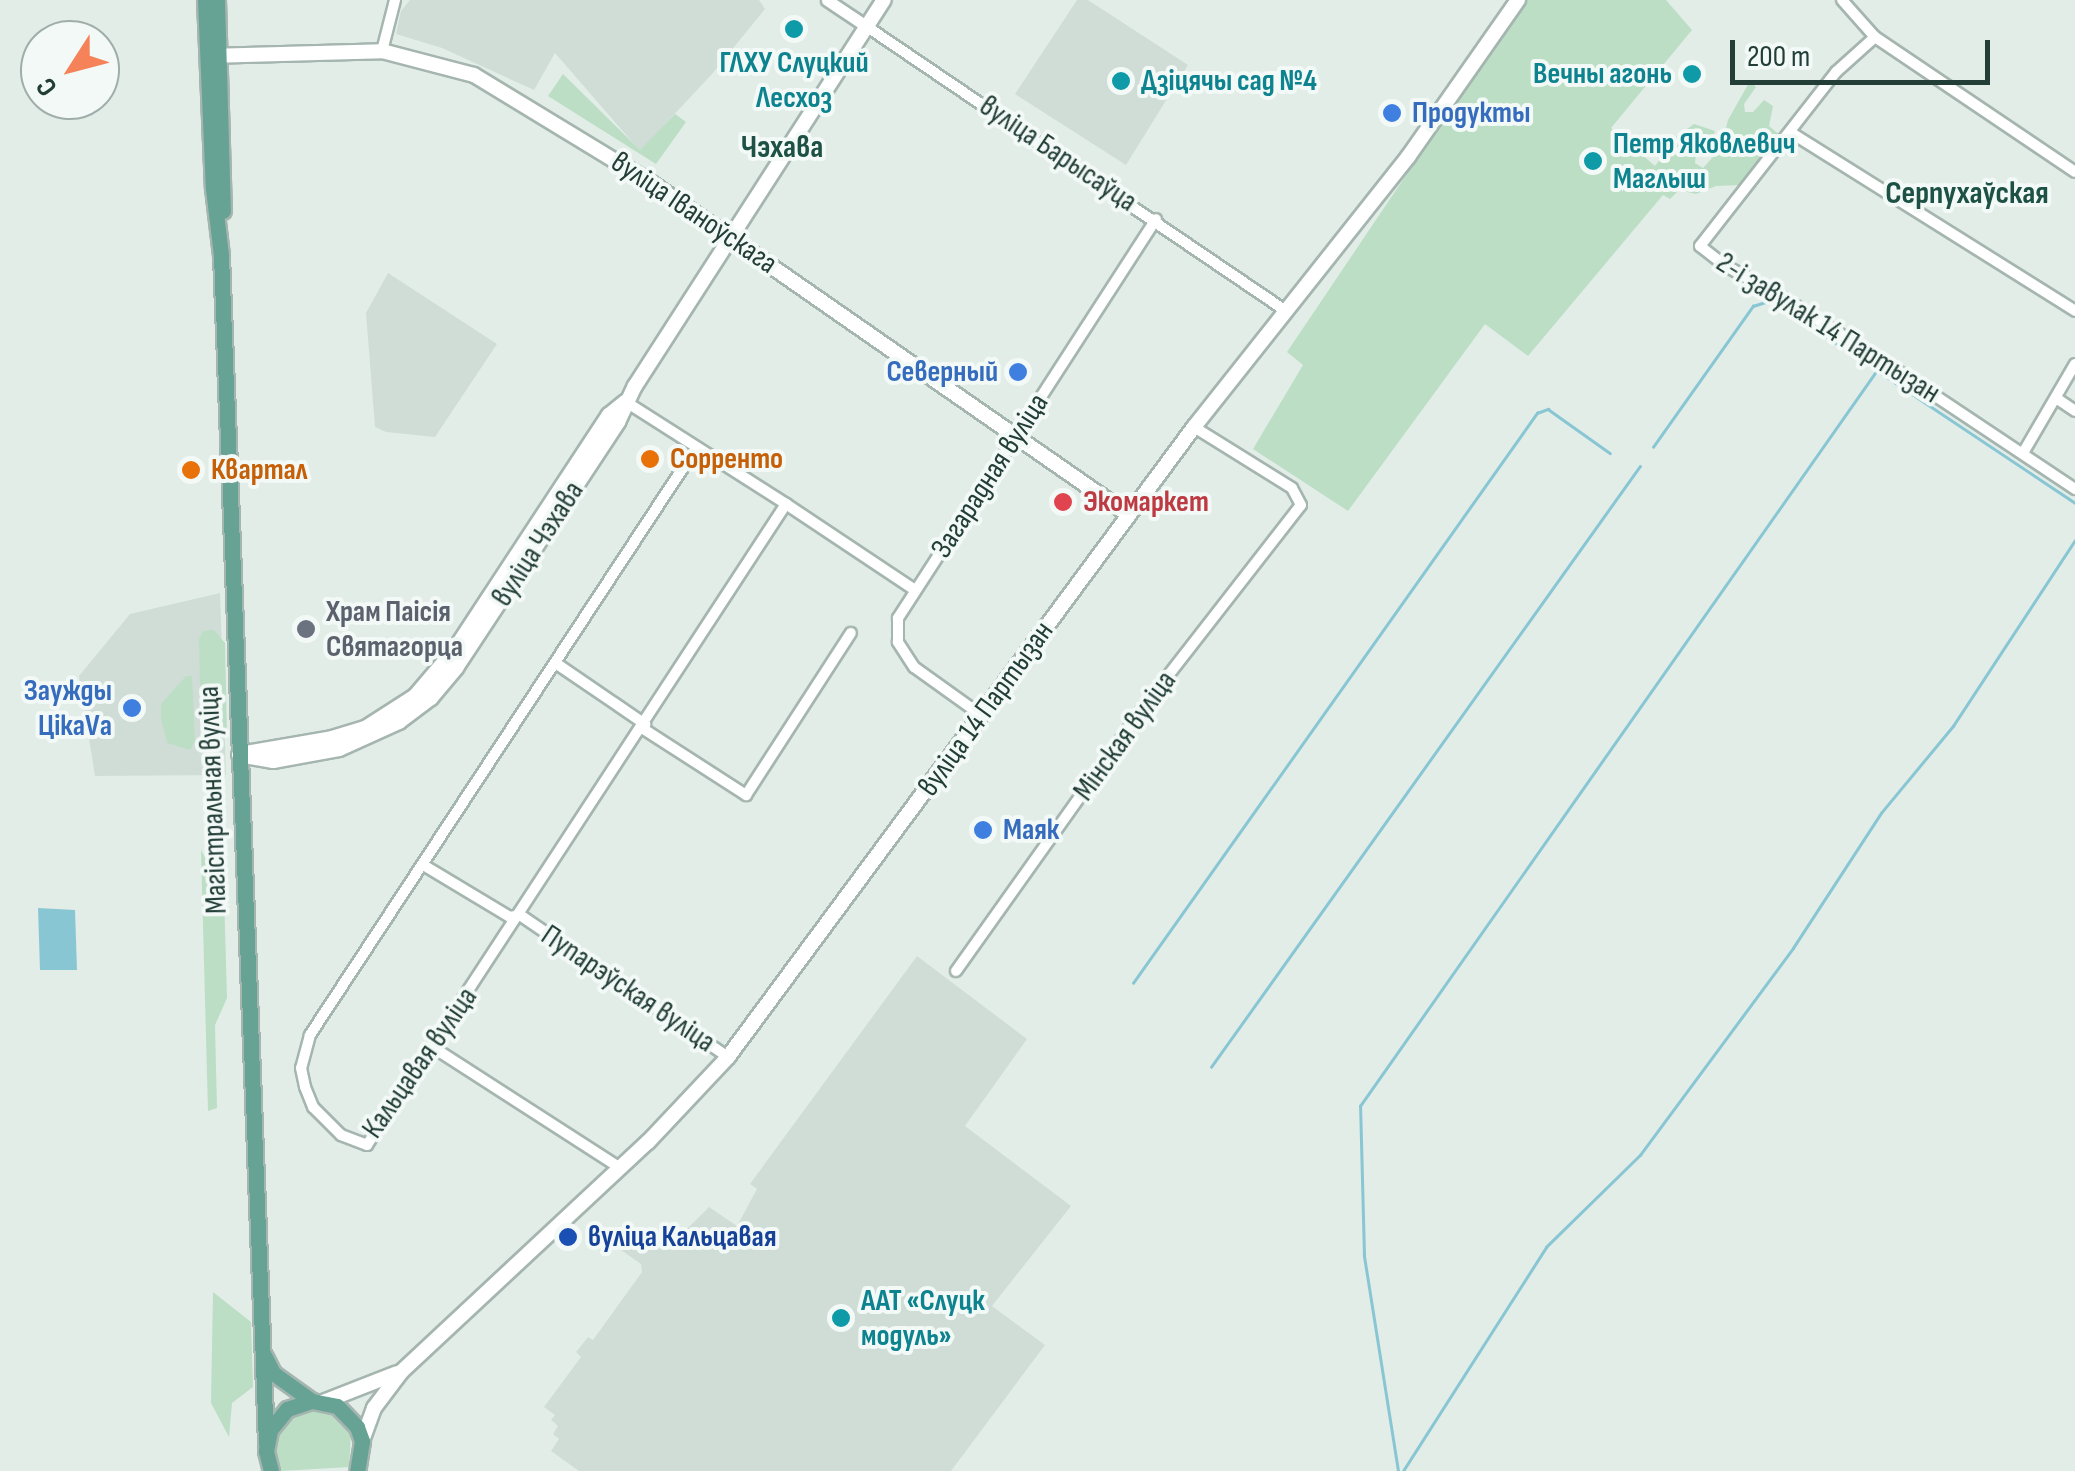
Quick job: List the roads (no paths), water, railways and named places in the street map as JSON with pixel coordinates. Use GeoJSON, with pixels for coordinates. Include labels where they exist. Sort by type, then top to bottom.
{"type":"FeatureCollection","features":[{"type":"Feature","properties":{"kind":"main road","name":"Магістральная вуліца"},"geometry":{"type":"LineString","coordinates":[[205,0],[225,186],[221,255],[267,1461]]}},
{"type":"Feature","properties":{"kind":"main road","name":"Магістральная вуліца"},"geometry":{"type":"LineString","coordinates":[[214,56],[217,0]]}},
{"type":"Feature","properties":{"kind":"main road","name":"вуліца Чэхава"},"geometry":{"type":"LineString","coordinates":[[239,755],[367,726],[415,696],[455,649],[609,415],[626,402],[884,0]]}},
{"type":"Feature","properties":{"kind":"main road","name":"вуліца 14 Партызан"},"geometry":{"type":"LineString","coordinates":[[362,1460],[374,1408],[402,1371],[620,1168],[728,1057],[1194,427],[1408,157],[1518,0]]}},
{"type":"Feature","properties":{"kind":"main road","name":"вуліца Іваноўскага"},"geometry":{"type":"LineString","coordinates":[[214,56],[382,51],[474,75],[635,172],[1129,515]]}},
{"type":"Feature","properties":{"kind":"main road"},"geometry":{"type":"LineString","coordinates":[[261,1342],[273,1373],[349,1415],[362,1460]]}},
{"type":"Feature","properties":{"kind":"main road","name":"вуліца 14 Партызан"},"geometry":{"type":"LineString","coordinates":[[318,1401],[402,1371]]}},
{"type":"Feature","properties":{"kind":"main road"},"geometry":{"type":"LineString","coordinates":[[267,1461],[270,1430],[287,1409],[318,1401]]}},
{"type":"Feature","properties":{"kind":"street"},"geometry":{"type":"LineString","coordinates":[[382,51],[395,0]]}},
{"type":"Feature","properties":{"kind":"street","name":"вуліца Барысаўца"},"geometry":{"type":"LineString","coordinates":[[827,0],[1286,311]]}},
{"type":"Feature","properties":{"kind":"street"},"geometry":{"type":"LineString","coordinates":[[1842,0],[1874,38],[2075,172]]}},
{"type":"Feature","properties":{"kind":"street"},"geometry":{"type":"LineString","coordinates":[[1874,38],[1836,72],[1790,132],[2075,312]]}},
{"type":"Feature","properties":{"kind":"street","name":"2-і завулак 14 Партызан"},"geometry":{"type":"LineString","coordinates":[[1790,132],[1700,246],[1724,266],[1779,294],[2022,452]]}},
{"type":"Feature","properties":{"kind":"street","name":"Загарадная вуліца"},"geometry":{"type":"LineString","coordinates":[[982,714],[914,667],[898,642],[898,618],[1156,220]]}},
{"type":"Feature","properties":{"kind":"street"},"geometry":{"type":"LineString","coordinates":[[2075,364],[2022,452],[2075,489]]}},
{"type":"Feature","properties":{"kind":"street"},"geometry":{"type":"LineString","coordinates":[[2056,398],[2075,411]]}},
{"type":"Feature","properties":{"kind":"street"},"geometry":{"type":"LineString","coordinates":[[626,402],[915,590]]}},
{"type":"Feature","properties":{"kind":"street","name":"Мінская вуліца"},"geometry":{"type":"LineString","coordinates":[[956,971],[1146,704],[1300,505],[1292,488],[1194,427]]}},
{"type":"Feature","properties":{"kind":"street","name":"Кальцавая вуліца"},"geometry":{"type":"LineString","coordinates":[[696,448],[425,866],[310,1035],[301,1068],[305,1087],[326,1122],[363,1147],[434,1048],[786,504]]}},
{"type":"Feature","properties":{"kind":"street"},"geometry":{"type":"LineString","coordinates":[[556,664],[746,794],[852,633]]}},
{"type":"Feature","properties":{"kind":"street","name":"Пупарэўская вуліца"},"geometry":{"type":"LineString","coordinates":[[425,866],[510,917],[520,915],[728,1057]]}},
{"type":"Feature","properties":{"kind":"street"},"geometry":{"type":"LineString","coordinates":[[434,1048],[620,1168]]}},
{"type":"Feature","properties":{"kind":"water"},"geometry":{"type":"Polygon","coordinates":[[[38,908],[75,910],[77,970],[40,970],[38,908]]]}},
{"type":"Feature","properties":{"kind":"waterway"},"geometry":{"type":"LineString","coordinates":[[1653,447],[1753,306],[1771,300],[2075,503]]}},
{"type":"Feature","properties":{"kind":"waterway"},"geometry":{"type":"LineString","coordinates":[[1398,1471],[1364,1256],[1360,1106],[1877,370]]}},
{"type":"Feature","properties":{"kind":"waterway"},"geometry":{"type":"LineString","coordinates":[[1133,983],[1537,413],[1548,409],[1610,453]]}},
{"type":"Feature","properties":{"kind":"waterway"},"geometry":{"type":"LineString","coordinates":[[1211,1067],[1640,466]]}},
{"type":"Feature","properties":{"kind":"waterway"},"geometry":{"type":"LineString","coordinates":[[1403,1471],[1546,1247],[1640,1155],[1793,948],[1881,813],[1953,726],[2075,540]]}},
{"type":"Feature","properties":{"kind":"place","name":"ГЛХУ Слуцкий Лесхоз"},"geometry":{"type":"Point","coordinates":[794,29]}},
{"type":"Feature","properties":{"kind":"place","name":"Вечны агонь"},"geometry":{"type":"Point","coordinates":[1692,74]}},
{"type":"Feature","properties":{"kind":"place","name":"Дзіцячы сад №4"},"geometry":{"type":"Point","coordinates":[1121,81]}},
{"type":"Feature","properties":{"kind":"place","name":"Продукты"},"geometry":{"type":"Point","coordinates":[1392,113]}},
{"type":"Feature","properties":{"kind":"place","name":"Петр Яковлевич Маглыш"},"geometry":{"type":"Point","coordinates":[1593,161]}},
{"type":"Feature","properties":{"kind":"place","name":"Северный"},"geometry":{"type":"Point","coordinates":[1018,372]}},
{"type":"Feature","properties":{"kind":"place","name":"Сорренто"},"geometry":{"type":"Point","coordinates":[650,459]}},
{"type":"Feature","properties":{"kind":"place","name":"Квартал"},"geometry":{"type":"Point","coordinates":[191,470]}},
{"type":"Feature","properties":{"kind":"place","name":"Экомаркет"},"geometry":{"type":"Point","coordinates":[1063,502]}},
{"type":"Feature","properties":{"kind":"place","name":"Храм Паісія Святагорца"},"geometry":{"type":"Point","coordinates":[306,629]}},
{"type":"Feature","properties":{"kind":"place","name":"Заужды ЦікаVа"},"geometry":{"type":"Point","coordinates":[132,708]}},
{"type":"Feature","properties":{"kind":"place","name":"Маяк"},"geometry":{"type":"Point","coordinates":[983,830]}},
{"type":"Feature","properties":{"kind":"place","name":"вуліца Кальцавая"},"geometry":{"type":"Point","coordinates":[568,1237]}},
{"type":"Feature","properties":{"kind":"place","name":"ААТ «Слуцк модуль»"},"geometry":{"type":"Point","coordinates":[841,1318]}},
{"type":"Feature","properties":{"kind":"district","name":"Чэхава"},"geometry":{"type":"Point","coordinates":[782,148]}},
{"type":"Feature","properties":{"kind":"district","name":"Серпухаўская"},"geometry":{"type":"Point","coordinates":[1967,194]}}]}
